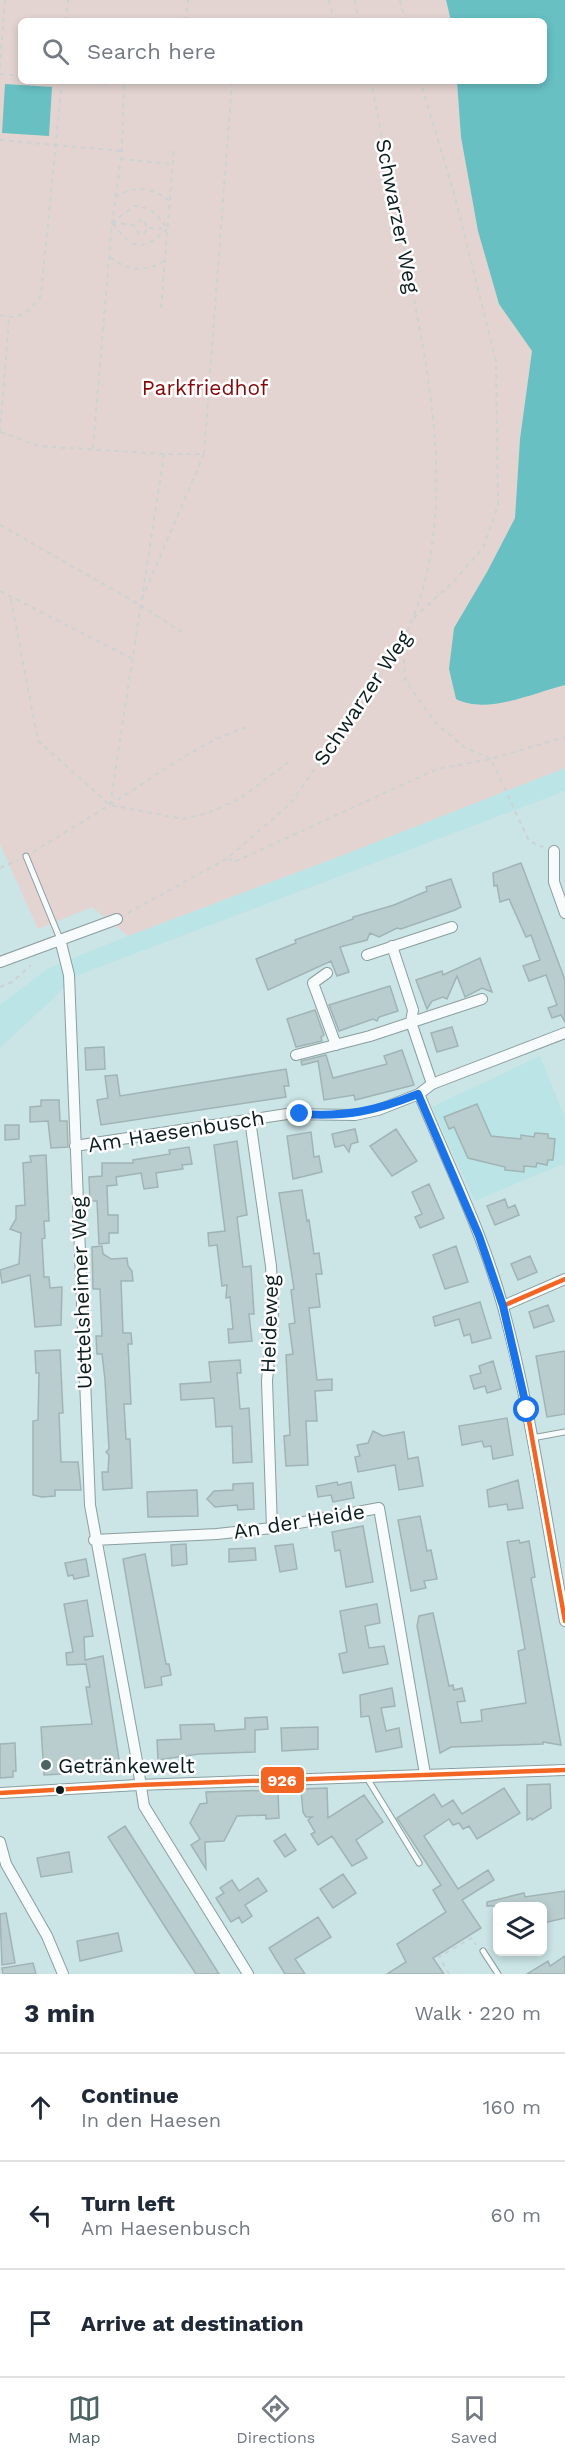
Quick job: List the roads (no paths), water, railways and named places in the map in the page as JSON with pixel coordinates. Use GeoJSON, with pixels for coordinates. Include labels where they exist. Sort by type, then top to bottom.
{"type":"FeatureCollection","features":[{"type":"Feature","properties":{"kind":"street"},"geometry":{"type":"LineString","coordinates":[[554,851],[554,882],[565,913]]}},
{"type":"Feature","properties":{"kind":"street"},"geometry":{"type":"LineString","coordinates":[[0,962],[117,919]]}},
{"type":"Feature","properties":{"kind":"street"},"geometry":{"type":"LineString","coordinates":[[367,955],[452,927]]}},
{"type":"Feature","properties":{"kind":"street","name":"Uettelsheimer Weg"},"geometry":{"type":"LineString","coordinates":[[60,939],[69,975],[89,1493],[94,1540],[137,1761],[138,1785],[144,1806],[248,1974]]}},
{"type":"Feature","properties":{"kind":"street"},"geometry":{"type":"LineString","coordinates":[[392,946],[413,1010],[411,1022],[432,1084]]}},
{"type":"Feature","properties":{"kind":"street"},"geometry":{"type":"LineString","coordinates":[[327,973],[313,983],[336,1045]]}},
{"type":"Feature","properties":{"kind":"street"},"geometry":{"type":"LineString","coordinates":[[296,1055],[370,1036],[482,999]]}},
{"type":"Feature","properties":{"kind":"street","name":"Am Haesenbusch"},"geometry":{"type":"LineString","coordinates":[[75,1146],[287,1114],[355,1115],[378,1110],[418,1094],[432,1084],[565,1033]]}},
{"type":"Feature","properties":{"kind":"street"},"geometry":{"type":"LineString","coordinates":[[418,1094],[479,1236],[503,1306],[532,1438],[565,1621]]}},
{"type":"Feature","properties":{"kind":"street","name":"Heideweg"},"geometry":{"type":"LineString","coordinates":[[250,1120],[271,1266],[273,1312],[267,1381],[272,1528]]}},
{"type":"Feature","properties":{"kind":"street"},"geometry":{"type":"LineString","coordinates":[[503,1306],[565,1280]]}},
{"type":"Feature","properties":{"kind":"street","name":"An der Heide"},"geometry":{"type":"LineString","coordinates":[[94,1540],[217,1534],[272,1528],[379,1508],[425,1774]]}},
{"type":"Feature","properties":{"kind":"street"},"geometry":{"type":"LineString","coordinates":[[0,1793],[138,1785],[565,1770]]}},
{"type":"Feature","properties":{"kind":"street"},"geometry":{"type":"LineString","coordinates":[[0,1842],[6,1864],[47,1936],[63,1974]]}},
{"type":"Feature","properties":{"kind":"lane"},"geometry":{"type":"LineString","coordinates":[[26,856],[60,939]]}},
{"type":"Feature","properties":{"kind":"lane"},"geometry":{"type":"LineString","coordinates":[[532,1438],[565,1432]]}},
{"type":"Feature","properties":{"kind":"lane"},"geometry":{"type":"LineString","coordinates":[[366,1776],[419,1863]]}},
{"type":"Feature","properties":{"kind":"lane"},"geometry":{"type":"LineString","coordinates":[[483,1951],[498,1974]]}},
{"type":"Feature","properties":{"kind":"water"},"geometry":{"type":"Polygon","coordinates":[[[446,0],[565,0],[565,685],[510,701],[482,705],[456,699],[449,669],[454,628],[515,518],[520,439],[532,351],[499,304],[478,231],[461,137],[457,84],[547,84],[547,18],[450,18],[446,0]]]}},
{"type":"Feature","properties":{"kind":"water"},"geometry":{"type":"Polygon","coordinates":[[[5,84],[52,87],[49,136],[2,133],[5,84]]]}},
{"type":"Feature","properties":{"kind":"place","name":"Getränkewelt"},"geometry":{"type":"Point","coordinates":[46,1765]}},
{"type":"Feature","properties":{"kind":"park label","name":"Parkfriedhof"},"geometry":{"type":"Point","coordinates":[205,387]}}]}
